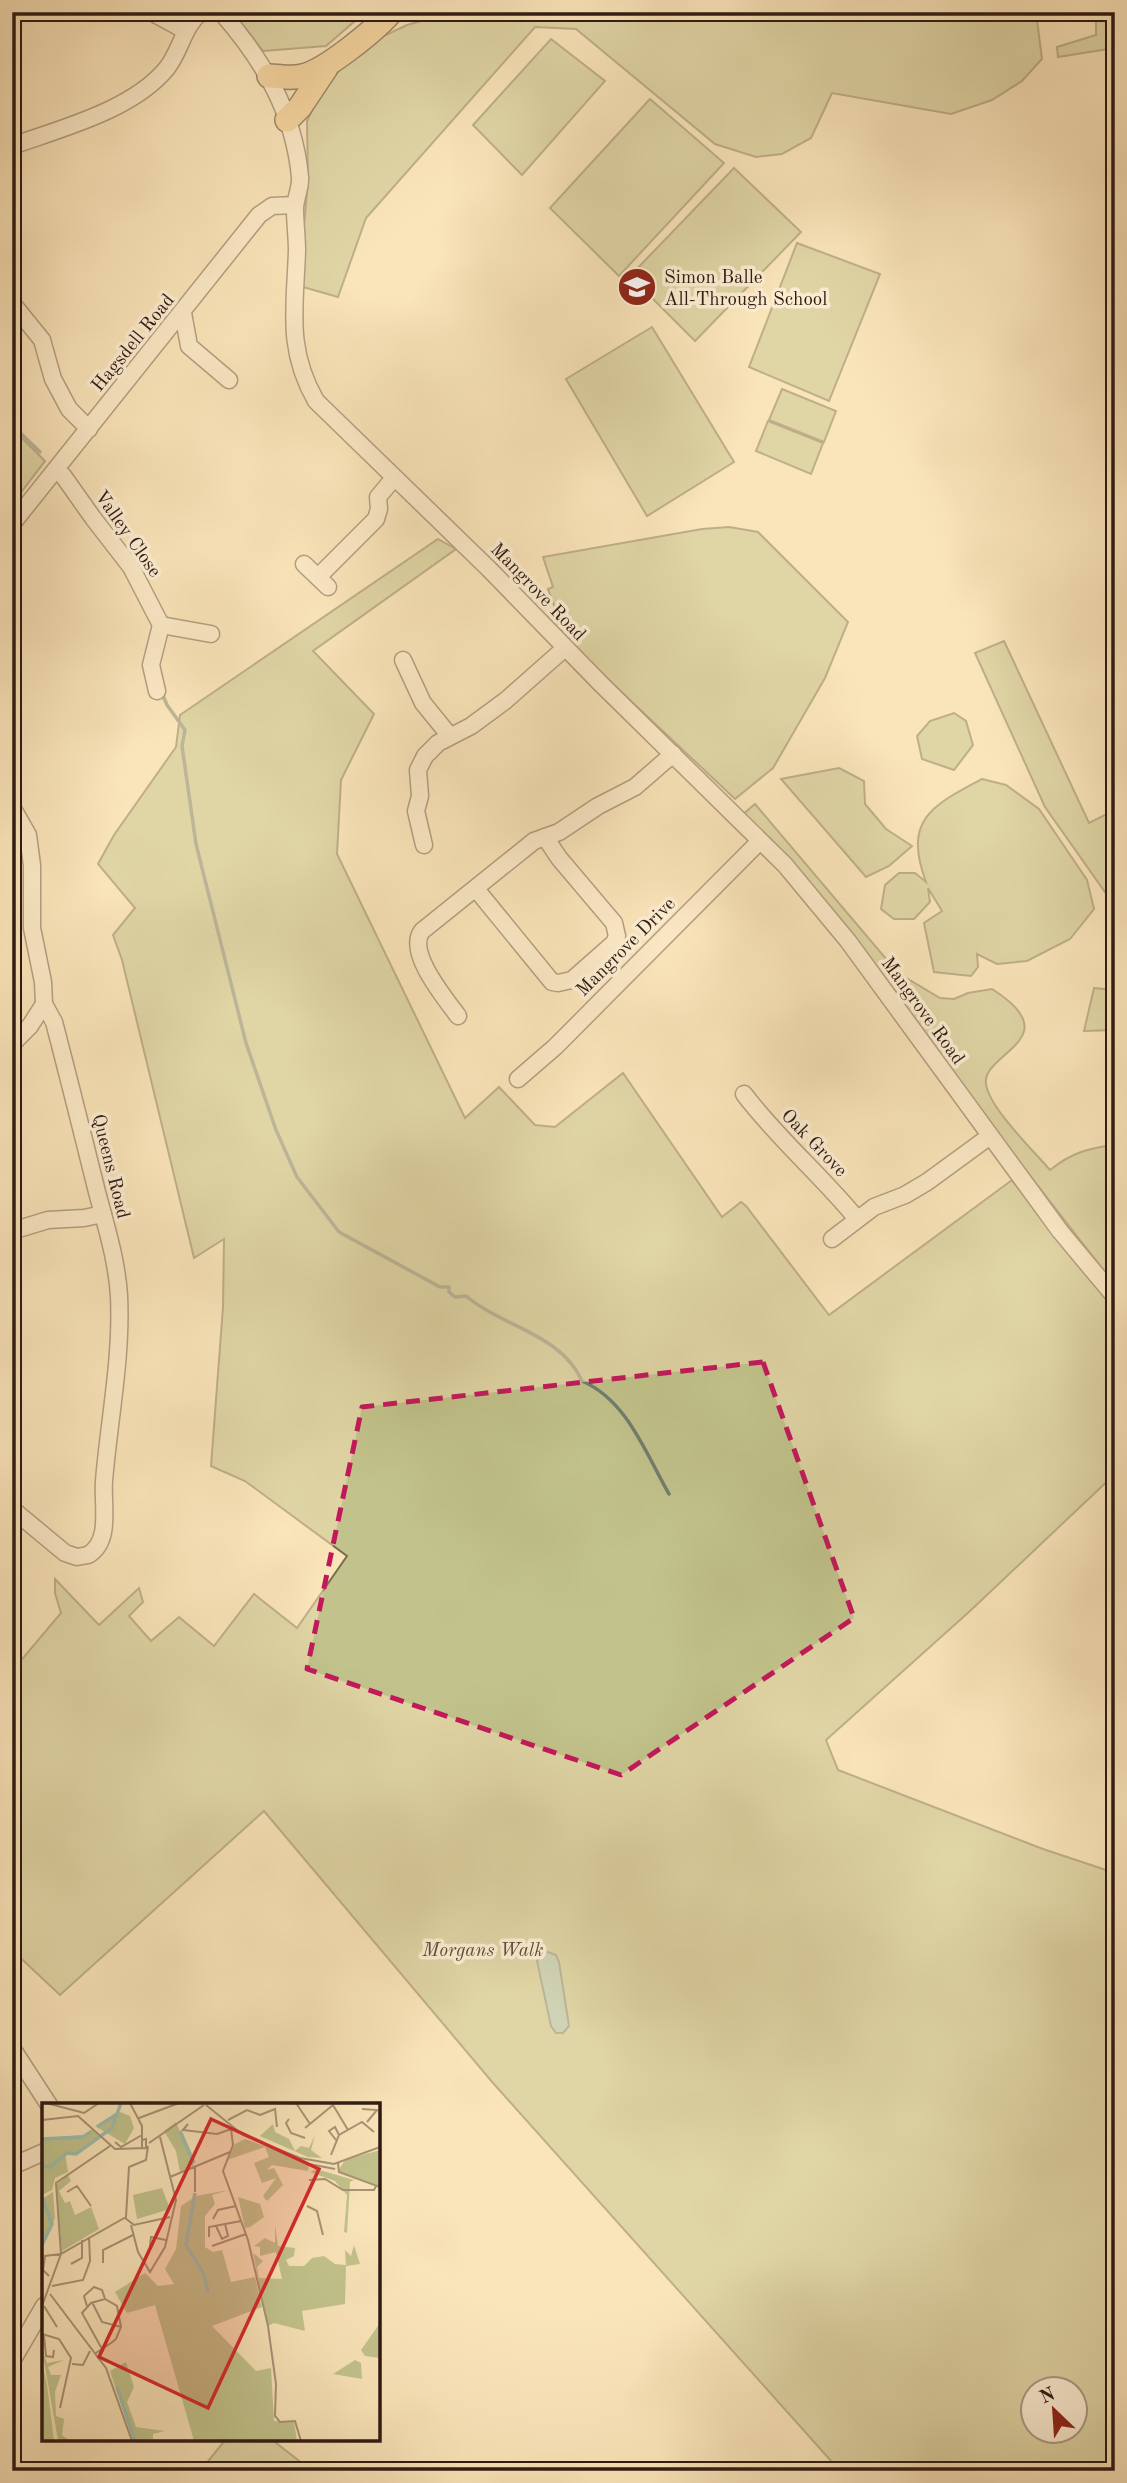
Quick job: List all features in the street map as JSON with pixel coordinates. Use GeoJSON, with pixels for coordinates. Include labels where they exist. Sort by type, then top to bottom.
{"type":"FeatureCollection","features":[{"type":"Feature","properties":{"kind":"highway"},"geometry":{"type":"LineString","coordinates":[[287,120],[300,107],[326,68],[391,12]]}},
{"type":"Feature","properties":{"kind":"highway"},"geometry":{"type":"LineString","coordinates":[[269,76],[300,77],[326,68]]}},
{"type":"Feature","properties":{"kind":"street"},"geometry":{"type":"LineString","coordinates":[[151,12],[186,31]]}},
{"type":"Feature","properties":{"kind":"street"},"geometry":{"type":"LineString","coordinates":[[12,146],[80,121],[131,98],[169,66],[186,31],[201,12]]}},
{"type":"Feature","properties":{"kind":"street","name":"Mangrove Road"},"geometry":{"type":"LineString","coordinates":[[220,12],[250,46],[269,76],[294,145],[300,181],[295,205],[297,249],[293,330],[295,350],[303,376],[316,401],[489,569],[806,889],[848,941],[1060,1231],[1115,1297]]}},
{"type":"Feature","properties":{"kind":"street","name":"Hagsdell Road"},"geometry":{"type":"LineString","coordinates":[[12,524],[264,211],[272,206],[295,205]]}},
{"type":"Feature","properties":{"kind":"street"},"geometry":{"type":"LineString","coordinates":[[12,303],[42,340],[53,379],[69,409],[89,429]]}},
{"type":"Feature","properties":{"kind":"street"},"geometry":{"type":"LineString","coordinates":[[183,313],[189,346],[229,380]]}},
{"type":"Feature","properties":{"kind":"street","name":"Valley Close"},"geometry":{"type":"LineString","coordinates":[[57,470],[131,566],[161,625]]}},
{"type":"Feature","properties":{"kind":"street"},"geometry":{"type":"LineString","coordinates":[[304,564],[323,582],[376,519],[378,497],[394,478]]}},
{"type":"Feature","properties":{"kind":"street"},"geometry":{"type":"LineString","coordinates":[[157,691],[151,665],[161,625],[211,634]]}},
{"type":"Feature","properties":{"kind":"street"},"geometry":{"type":"LineString","coordinates":[[424,845],[416,811],[420,796],[418,770],[430,749],[449,735],[471,726],[505,701],[565,648]]}},
{"type":"Feature","properties":{"kind":"street"},"geometry":{"type":"LineString","coordinates":[[403,660],[423,703],[449,735]]}},
{"type":"Feature","properties":{"kind":"street"},"geometry":{"type":"LineString","coordinates":[[458,1016],[429,974],[418,951],[417,942],[422,931],[534,841],[559,832],[598,806],[635,787],[673,754]]}},
{"type":"Feature","properties":{"kind":"street","name":"Queens Road"},"geometry":{"type":"LineString","coordinates":[[12,807],[24,825],[30,846],[32,928],[43,982],[44,1004],[54,1023],[103,1214],[117,1278],[119,1317],[100,1544],[88,1555],[71,1555],[12,1508]]}},
{"type":"Feature","properties":{"kind":"street"},"geometry":{"type":"LineString","coordinates":[[476,889],[552,982],[572,980],[614,943],[617,930],[545,837]]}},
{"type":"Feature","properties":{"kind":"street","name":"Mangrove Drive"},"geometry":{"type":"LineString","coordinates":[[518,1079],[555,1047],[760,841]]}},
{"type":"Feature","properties":{"kind":"street"},"geometry":{"type":"LineString","coordinates":[[12,1044],[30,1026],[44,1004]]}},
{"type":"Feature","properties":{"kind":"street","name":"Oak Grove"},"geometry":{"type":"LineString","coordinates":[[744,1094],[781,1140],[799,1155],[856,1219]]}},
{"type":"Feature","properties":{"kind":"street"},"geometry":{"type":"LineString","coordinates":[[832,1239],[882,1202],[916,1189],[990,1136]]}},
{"type":"Feature","properties":{"kind":"street"},"geometry":{"type":"LineString","coordinates":[[12,1231],[48,1220],[84,1219],[103,1214]]}},
{"type":"Feature","properties":{"kind":"street"},"geometry":{"type":"LineString","coordinates":[[12,2048],[48,2103]]}},
{"type":"Feature","properties":{"kind":"street"},"geometry":{"type":"LineString","coordinates":[[12,2165],[42,2153]]}},
{"type":"Feature","properties":{"kind":"street"},"geometry":{"type":"LineString","coordinates":[[12,2361],[42,2309]]}},
{"type":"Feature","properties":{"kind":"highlighted area"},"geometry":{"type":"Polygon","coordinates":[[[763,1362],[854,1618],[621,1775],[307,1669],[362,1407],[763,1362]]]}},
{"type":"Feature","properties":{"kind":"green space"},"geometry":{"type":"Polygon","coordinates":[[[233,12],[315,12],[356,20],[326,46],[263,51],[233,12]]]}},
{"type":"Feature","properties":{"kind":"green space"},"geometry":{"type":"Polygon","coordinates":[[[472,12],[1036,12],[1042,59],[1022,81],[992,100],[951,114],[832,93],[811,138],[782,154],[756,157],[715,144],[576,29],[535,27],[366,218],[338,297],[303,287],[308,181],[307,121],[320,94],[343,66],[375,40],[407,25],[439,16],[472,12]]]}},
{"type":"Feature","properties":{"kind":"green space"},"geometry":{"type":"Polygon","coordinates":[[[1096,12],[1115,12],[1115,48],[1058,57],[1057,47],[1096,35],[1096,12]]]}},
{"type":"Feature","properties":{"kind":"green space"},"geometry":{"type":"Polygon","coordinates":[[[551,39],[605,81],[522,175],[473,125],[551,39]]]}},
{"type":"Feature","properties":{"kind":"green space"},"geometry":{"type":"Polygon","coordinates":[[[650,99],[724,163],[619,276],[550,208],[650,99]]]}},
{"type":"Feature","properties":{"kind":"green space"},"geometry":{"type":"Polygon","coordinates":[[[734,168],[801,232],[695,341],[630,276],[734,168]]]}},
{"type":"Feature","properties":{"kind":"green space"},"geometry":{"type":"Polygon","coordinates":[[[797,243],[880,274],[829,401],[749,367],[797,243]]]}},
{"type":"Feature","properties":{"kind":"green space"},"geometry":{"type":"Polygon","coordinates":[[[652,327],[734,462],[647,516],[566,379],[652,327]]]}},
{"type":"Feature","properties":{"kind":"green space"},"geometry":{"type":"Polygon","coordinates":[[[782,389],[836,411],[824,442],[769,420],[782,389]]]}},
{"type":"Feature","properties":{"kind":"green space"},"geometry":{"type":"Polygon","coordinates":[[[768,421],[823,443],[811,474],[756,451],[768,421]]]}},
{"type":"Feature","properties":{"kind":"green space"},"geometry":{"type":"Polygon","coordinates":[[[12,428],[45,461],[12,504],[12,428]]]}},
{"type":"Feature","properties":{"kind":"green space"},"geometry":{"type":"Polygon","coordinates":[[[729,527],[758,532],[848,622],[825,678],[773,768],[735,799],[545,620],[555,608],[548,589],[553,587],[543,557],[702,529],[729,527]]]}},
{"type":"Feature","properties":{"kind":"green space","name":"Morgans Walk"},"geometry":{"type":"Polygon","coordinates":[[[438,539],[456,549],[313,651],[374,714],[341,780],[337,854],[465,1118],[499,1087],[535,1125],[555,1127],[623,1073],[722,1217],[741,1202],[746,1206],[829,1315],[1012,1180],[1115,1307],[1115,1474],[970,1611],[826,1740],[838,1770],[1043,1849],[1115,1873],[1115,2471],[840,2471],[493,2083],[264,1811],[60,1995],[12,1950],[12,1671],[61,1613],[55,1593],[55,1579],[99,1625],[139,1588],[143,1602],[129,1616],[151,1641],[179,1617],[214,1646],[254,1594],[297,1628],[347,1556],[245,1481],[211,1466],[223,1307],[224,1239],[194,1258],[122,960],[113,935],[135,908],[98,864],[114,835],[176,747],[180,715],[438,539]]]}},
{"type":"Feature","properties":{"kind":"green space"},"geometry":{"type":"Polygon","coordinates":[[[1004,641],[1089,823],[1115,810],[1115,913],[1107,895],[1045,807],[975,653],[1004,641]]]}},
{"type":"Feature","properties":{"kind":"green space"},"geometry":{"type":"Polygon","coordinates":[[[954,713],[966,721],[973,745],[954,770],[922,759],[917,736],[930,721],[954,713]]]}},
{"type":"Feature","properties":{"kind":"green space"},"geometry":{"type":"Polygon","coordinates":[[[839,768],[864,781],[865,804],[886,829],[912,846],[889,866],[866,877],[781,779],[839,768]]]}},
{"type":"Feature","properties":{"kind":"green space"},"geometry":{"type":"Polygon","coordinates":[[[982,779],[1006,785],[1039,809],[1087,880],[1094,909],[1070,939],[1027,961],[997,964],[977,954],[978,967],[971,976],[934,972],[924,923],[942,911],[928,888],[930,902],[914,919],[894,919],[881,909],[885,885],[899,873],[915,873],[926,882],[918,844],[920,829],[926,817],[948,798],[982,779]]]}},
{"type":"Feature","properties":{"kind":"green space"},"geometry":{"type":"Polygon","coordinates":[[[755,804],[898,973],[940,998],[954,999],[968,993],[992,989],[1014,1006],[1024,1021],[1023,1033],[1017,1044],[988,1073],[986,1084],[989,1094],[1003,1117],[1050,1170],[1080,1152],[1115,1145],[1115,1285],[993,1128],[741,816],[755,804]]]}},
{"type":"Feature","properties":{"kind":"green space"},"geometry":{"type":"Polygon","coordinates":[[[1094,988],[1115,990],[1115,1030],[1084,1031],[1094,988]]]}},
{"type":"Feature","properties":{"kind":"green space"},"geometry":{"type":"Polygon","coordinates":[[[224,2441],[274,2441],[312,2471],[200,2471],[224,2441]]]}},
{"type":"Feature","properties":{"kind":"shaded area"},"geometry":{"type":"Polygon","coordinates":[[[548,1952],[556,1955],[559,1962],[569,2026],[563,2033],[556,2033],[551,2026],[537,1961],[541,1955],[548,1952]]]}},
{"type":"Feature","properties":{"kind":"waterway"},"geometry":{"type":"LineString","coordinates":[[12,425],[40,452]]}},
{"type":"Feature","properties":{"kind":"waterway"},"geometry":{"type":"LineString","coordinates":[[161,691],[167,705],[185,730],[182,746],[196,844],[246,1043],[276,1130],[297,1177],[339,1232],[440,1287],[449,1287],[449,1292],[455,1297],[466,1296],[560,1352],[573,1365],[582,1381],[598,1390],[623,1415],[669,1494]]}},
{"type":"Feature","properties":{"kind":"place","name":"Simon Balle All-Through School"},"geometry":{"type":"Point","coordinates":[637,287]}}]}
